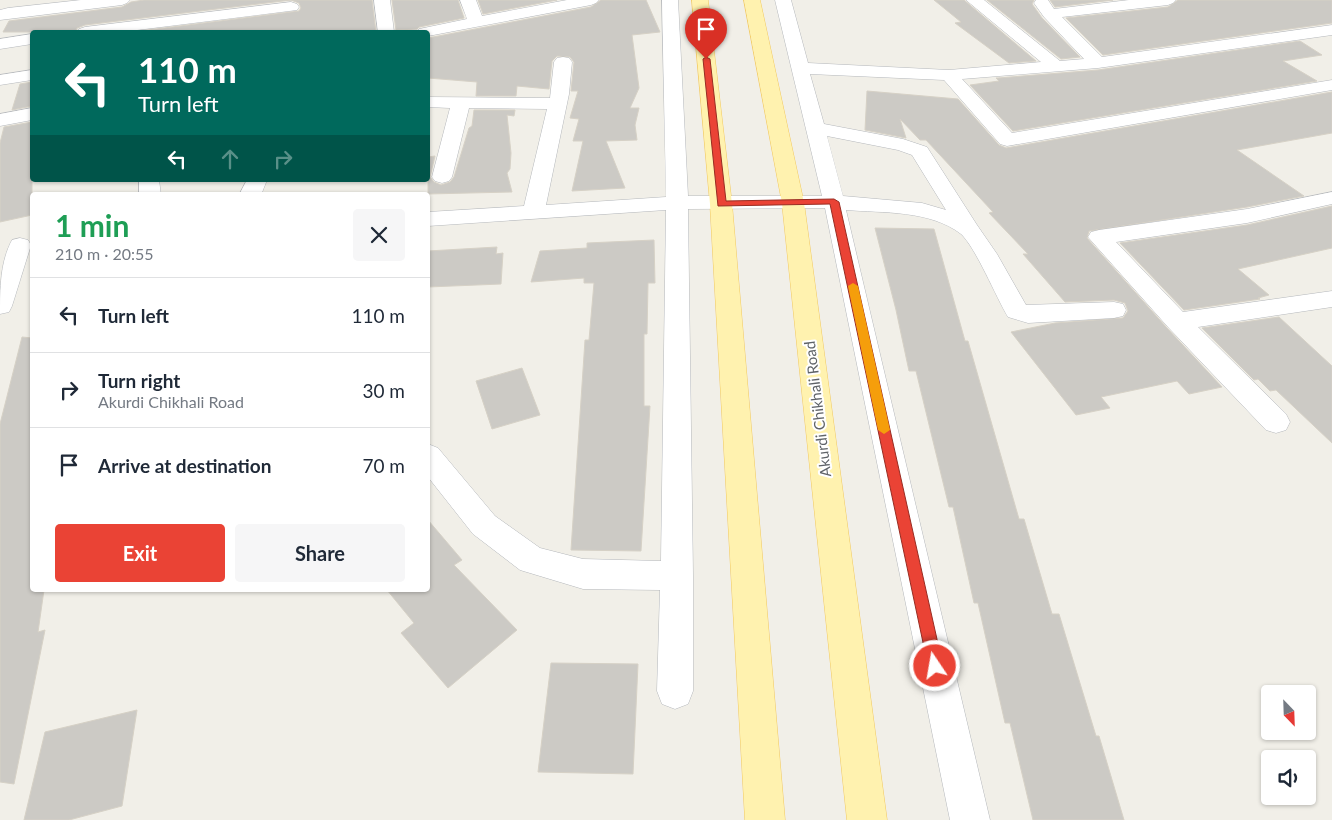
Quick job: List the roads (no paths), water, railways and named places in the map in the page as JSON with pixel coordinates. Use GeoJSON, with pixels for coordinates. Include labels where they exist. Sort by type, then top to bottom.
{"type":"FeatureCollection","features":[{"type":"Feature","properties":{"kind":"main road"},"geometry":{"type":"LineString","coordinates":[[700,0],[722,204],[765,820]]}},
{"type":"Feature","properties":{"kind":"main road","name":"Akurdi Chikhali Road"},"geometry":{"type":"LineString","coordinates":[[752,0],[793,204],[867,820]]}},
{"type":"Feature","properties":{"kind":"street"},"geometry":{"type":"LineString","coordinates":[[8,9],[122,0]]}},
{"type":"Feature","properties":{"kind":"street"},"geometry":{"type":"LineString","coordinates":[[382,0],[386,30]]}},
{"type":"Feature","properties":{"kind":"street"},"geometry":{"type":"LineString","coordinates":[[468,0],[476,22]]}},
{"type":"Feature","properties":{"kind":"street"},"geometry":{"type":"LineString","coordinates":[[430,31],[591,0]]}},
{"type":"Feature","properties":{"kind":"street"},"geometry":{"type":"LineString","coordinates":[[670,0],[677,159],[677,576],[675,691]]}},
{"type":"Feature","properties":{"kind":"street"},"geometry":{"type":"LineString","coordinates":[[783,0],[834,202],[970,820]]}},
{"type":"Feature","properties":{"kind":"street"},"geometry":{"type":"LineString","coordinates":[[974,0],[1057,67]]}},
{"type":"Feature","properties":{"kind":"street"},"geometry":{"type":"LineString","coordinates":[[1040,0],[1050,14],[1098,62]]}},
{"type":"Feature","properties":{"kind":"street"},"geometry":{"type":"LineString","coordinates":[[1050,14],[1168,0]]}},
{"type":"Feature","properties":{"kind":"street"},"geometry":{"type":"LineString","coordinates":[[118,30],[150,28],[291,7]]}},
{"type":"Feature","properties":{"kind":"street"},"geometry":{"type":"LineString","coordinates":[[150,28],[157,8]]}},
{"type":"Feature","properties":{"kind":"street"},"geometry":{"type":"LineString","coordinates":[[800,68],[949,75],[1057,67],[1177,53],[1332,30]]}},
{"type":"Feature","properties":{"kind":"street"},"geometry":{"type":"LineString","coordinates":[[0,44],[30,40]]}},
{"type":"Feature","properties":{"kind":"street"},"geometry":{"type":"LineString","coordinates":[[533,212],[558,104],[563,62]]}},
{"type":"Feature","properties":{"kind":"street"},"geometry":{"type":"LineString","coordinates":[[0,80],[30,75]]}},
{"type":"Feature","properties":{"kind":"street"},"geometry":{"type":"LineString","coordinates":[[949,75],[1007,140],[1332,85]]}},
{"type":"Feature","properties":{"kind":"street"},"geometry":{"type":"LineString","coordinates":[[430,102],[558,104]]}},
{"type":"Feature","properties":{"kind":"street"},"geometry":{"type":"LineString","coordinates":[[442,177],[461,103]]}},
{"type":"Feature","properties":{"kind":"street"},"geometry":{"type":"LineString","coordinates":[[0,120],[30,114]]}},
{"type":"Feature","properties":{"kind":"street"},"geometry":{"type":"LineString","coordinates":[[816,128],[902,144],[920,151],[986,254],[1017,311],[1028,315],[1114,310]]}},
{"type":"Feature","properties":{"kind":"street"},"geometry":{"type":"LineString","coordinates":[[430,152],[449,151]]}},
{"type":"Feature","properties":{"kind":"street"},"geometry":{"type":"LineString","coordinates":[[1276,422],[1177,321],[1099,237],[1238,217],[1332,198]]}},
{"type":"Feature","properties":{"kind":"street"},"geometry":{"type":"LineString","coordinates":[[430,219],[676,203],[793,204],[834,202],[922,210],[945,217],[969,230]]}},
{"type":"Feature","properties":{"kind":"street"},"geometry":{"type":"LineString","coordinates":[[0,306],[18,245]]}},
{"type":"Feature","properties":{"kind":"street"},"geometry":{"type":"LineString","coordinates":[[1177,321],[1332,299]]}},
{"type":"Feature","properties":{"kind":"street"},"geometry":{"type":"LineString","coordinates":[[430,458],[484,525],[532,560],[583,574],[677,576]]}}]}
